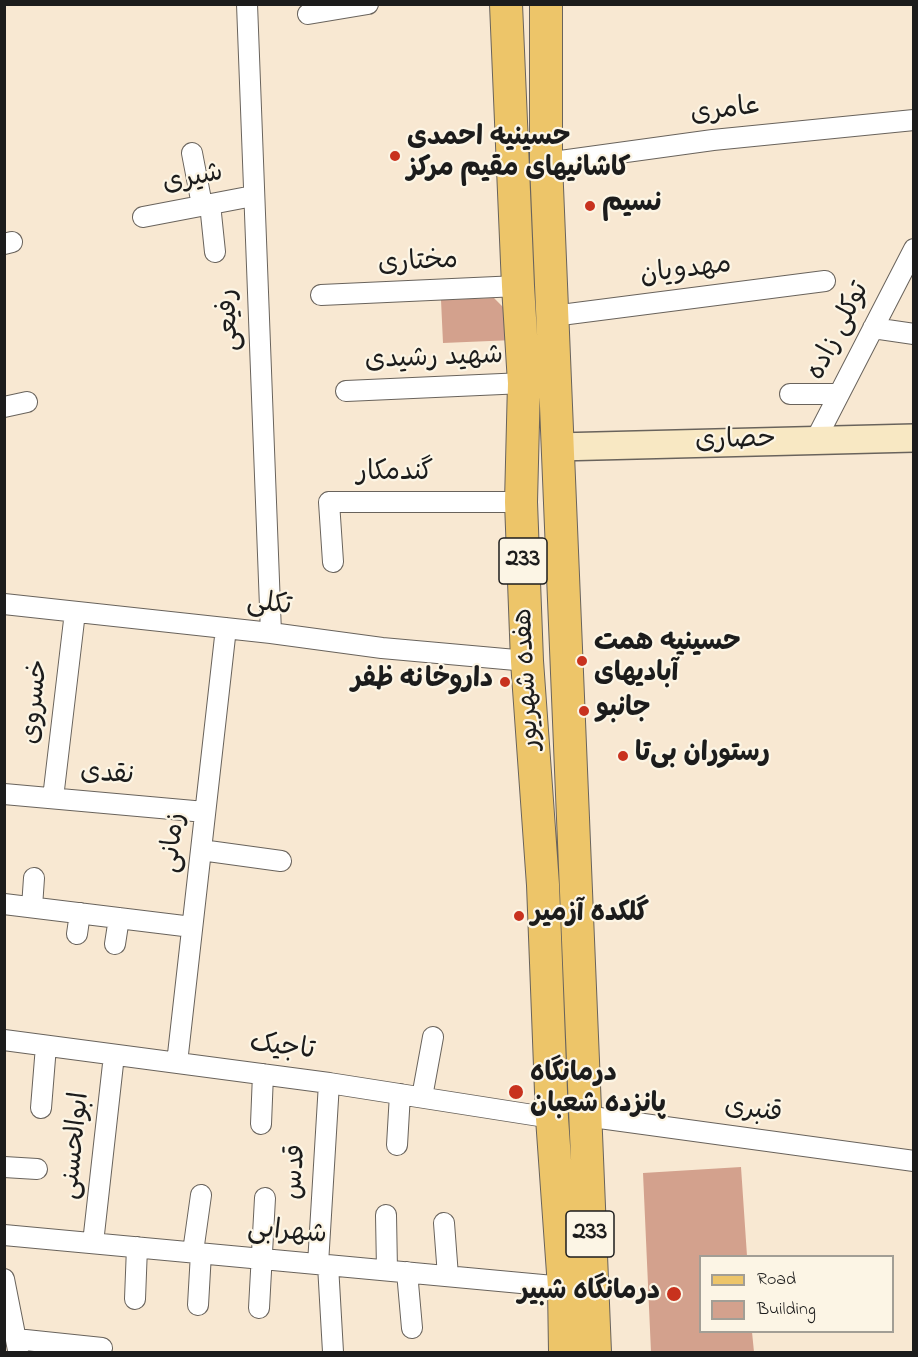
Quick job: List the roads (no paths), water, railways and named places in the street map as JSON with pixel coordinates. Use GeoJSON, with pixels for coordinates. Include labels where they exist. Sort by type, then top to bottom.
{"type":"FeatureCollection","features":[{"type":"Feature","properties":{"kind":"main road","name":"هفده شهریور"},"geometry":{"type":"LineString","coordinates":[[506,4],[524,383],[521,502],[527,661],[543,885],[552,1118],[564,1287],[565,1353]]}},
{"type":"Feature","properties":{"kind":"main road","name":"هفده شهریور"},"geometry":{"type":"LineString","coordinates":[[546,5],[546,163],[595,1353]]}},
{"type":"Feature","properties":{"kind":"main road","name":"حصاری"},"geometry":{"type":"LineString","coordinates":[[557,447],[914,438]]}},
{"type":"Feature","properties":{"kind":"main road"},"geometry":{"type":"LineString","coordinates":[[552,1118],[585,1116]]}},
{"type":"Feature","properties":{"kind":"street","name":"رفیعی"},"geometry":{"type":"LineString","coordinates":[[247,4],[270,633]]}},
{"type":"Feature","properties":{"kind":"street"},"geometry":{"type":"LineString","coordinates":[[308,14],[368,4]]}},
{"type":"Feature","properties":{"kind":"street"},"geometry":{"type":"LineString","coordinates":[[546,5],[555,4]]}},
{"type":"Feature","properties":{"kind":"street","name":"عامری"},"geometry":{"type":"LineString","coordinates":[[546,163],[712,140],[914,120]]}},
{"type":"Feature","properties":{"kind":"street"},"geometry":{"type":"LineString","coordinates":[[192,153],[206,205],[215,252]]}},
{"type":"Feature","properties":{"kind":"street","name":"شیری"},"geometry":{"type":"LineString","coordinates":[[143,217],[253,196]]}},
{"type":"Feature","properties":{"kind":"street","name":"توکلی زاده"},"geometry":{"type":"LineString","coordinates":[[815,441],[914,249]]}},
{"type":"Feature","properties":{"kind":"street","name":"مهدویان"},"geometry":{"type":"LineString","coordinates":[[553,315],[825,281]]}},
{"type":"Feature","properties":{"kind":"street","name":"مختاری"},"geometry":{"type":"LineString","coordinates":[[321,295],[518,286]]}},
{"type":"Feature","properties":{"kind":"street"},"geometry":{"type":"LineString","coordinates":[[873,328],[914,334]]}},
{"type":"Feature","properties":{"kind":"street","name":"شهید رشیدی"},"geometry":{"type":"LineString","coordinates":[[346,391],[524,383]]}},
{"type":"Feature","properties":{"kind":"street"},"geometry":{"type":"LineString","coordinates":[[790,394],[839,394]]}},
{"type":"Feature","properties":{"kind":"street"},"geometry":{"type":"LineString","coordinates":[[4,406],[27,402]]}},
{"type":"Feature","properties":{"kind":"street","name":"گندمکار"},"geometry":{"type":"LineString","coordinates":[[333,562],[329,502],[521,502]]}},
{"type":"Feature","properties":{"kind":"street","name":"تکلی"},"geometry":{"type":"LineString","coordinates":[[4,604],[270,633],[382,648],[527,661]]}},
{"type":"Feature","properties":{"kind":"street","name":"خسروی"},"geometry":{"type":"LineString","coordinates":[[53,798],[75,612]]}},
{"type":"Feature","properties":{"kind":"street","name":"زمانی"},"geometry":{"type":"LineString","coordinates":[[177,1063],[226,628]]}},
{"type":"Feature","properties":{"kind":"street","name":"نقدی"},"geometry":{"type":"LineString","coordinates":[[4,794],[205,812]]}},
{"type":"Feature","properties":{"kind":"street"},"geometry":{"type":"LineString","coordinates":[[201,850],[280,861]]}},
{"type":"Feature","properties":{"kind":"street"},"geometry":{"type":"LineString","coordinates":[[32,907],[34,878]]}},
{"type":"Feature","properties":{"kind":"street"},"geometry":{"type":"LineString","coordinates":[[4,904],[192,927]]}},
{"type":"Feature","properties":{"kind":"street"},"geometry":{"type":"LineString","coordinates":[[77,934],[80,913]]}},
{"type":"Feature","properties":{"kind":"street"},"geometry":{"type":"LineString","coordinates":[[115,944],[119,918]]}},
{"type":"Feature","properties":{"kind":"street"},"geometry":{"type":"LineString","coordinates":[[422,1097],[433,1037]]}},
{"type":"Feature","properties":{"kind":"street","name":"تاجیک"},"geometry":{"type":"LineString","coordinates":[[4,1041],[329,1083],[552,1118]]}},
{"type":"Feature","properties":{"kind":"street"},"geometry":{"type":"LineString","coordinates":[[41,1107],[46,1046]]}},
{"type":"Feature","properties":{"kind":"street","name":"ابوالحسنی"},"geometry":{"type":"LineString","coordinates":[[93,1243],[114,1055]]}},
{"type":"Feature","properties":{"kind":"street"},"geometry":{"type":"LineString","coordinates":[[261,1124],[263,1074]]}},
{"type":"Feature","properties":{"kind":"street","name":"قدس"},"geometry":{"type":"LineString","coordinates":[[329,1083],[323,1264],[333,1353]]}},
{"type":"Feature","properties":{"kind":"street"},"geometry":{"type":"LineString","coordinates":[[397,1145],[400,1094]]}},
{"type":"Feature","properties":{"kind":"street","name":"قنبری"},"geometry":{"type":"LineString","coordinates":[[585,1116],[914,1161]]}},
{"type":"Feature","properties":{"kind":"street"},"geometry":{"type":"LineString","coordinates":[[4,1167],[36,1169]]}},
{"type":"Feature","properties":{"kind":"street"},"geometry":{"type":"LineString","coordinates":[[198,1305],[197,1253],[201,1194]]}},
{"type":"Feature","properties":{"kind":"street"},"geometry":{"type":"LineString","coordinates":[[259,1308],[265,1198]]}},
{"type":"Feature","properties":{"kind":"street"},"geometry":{"type":"LineString","coordinates":[[386,1215],[397,1271],[412,1328]]}},
{"type":"Feature","properties":{"kind":"street"},"geometry":{"type":"LineString","coordinates":[[444,1223],[448,1276]]}},
{"type":"Feature","properties":{"kind":"street","name":"شهرابی"},"geometry":{"type":"LineString","coordinates":[[4,1235],[564,1287]]}},
{"type":"Feature","properties":{"kind":"street"},"geometry":{"type":"LineString","coordinates":[[135,1299],[137,1247]]}},
{"type":"Feature","properties":{"kind":"street"},"geometry":{"type":"LineString","coordinates":[[4,1279],[18,1346],[102,1348]]}},
{"type":"Feature","properties":{"kind":"place","name":"حسینیه احمدی کاشانیهای مقیم مرکز"},"geometry":{"type":"Point","coordinates":[395,156]}},
{"type":"Feature","properties":{"kind":"place","name":"نسیم"},"geometry":{"type":"Point","coordinates":[590,206]}},
{"type":"Feature","properties":{"kind":"place","name":"حسینیه همت آبادیهای"},"geometry":{"type":"Point","coordinates":[582,661]}},
{"type":"Feature","properties":{"kind":"place","name":"داروخانه ظفر"},"geometry":{"type":"Point","coordinates":[505,682]}},
{"type":"Feature","properties":{"kind":"place","name":"جانبو"},"geometry":{"type":"Point","coordinates":[584,711]}},
{"type":"Feature","properties":{"kind":"place","name":"رستوران بی‌تا"},"geometry":{"type":"Point","coordinates":[623,756]}},
{"type":"Feature","properties":{"kind":"place","name":"گلكده آزمير"},"geometry":{"type":"Point","coordinates":[519,916]}},
{"type":"Feature","properties":{"kind":"place","name":"درمانگاه پانزده شعبان"},"geometry":{"type":"Point","coordinates":[516,1092]}},
{"type":"Feature","properties":{"kind":"place","name":"درمانگاه شبیر"},"geometry":{"type":"Point","coordinates":[674,1294]}}]}
